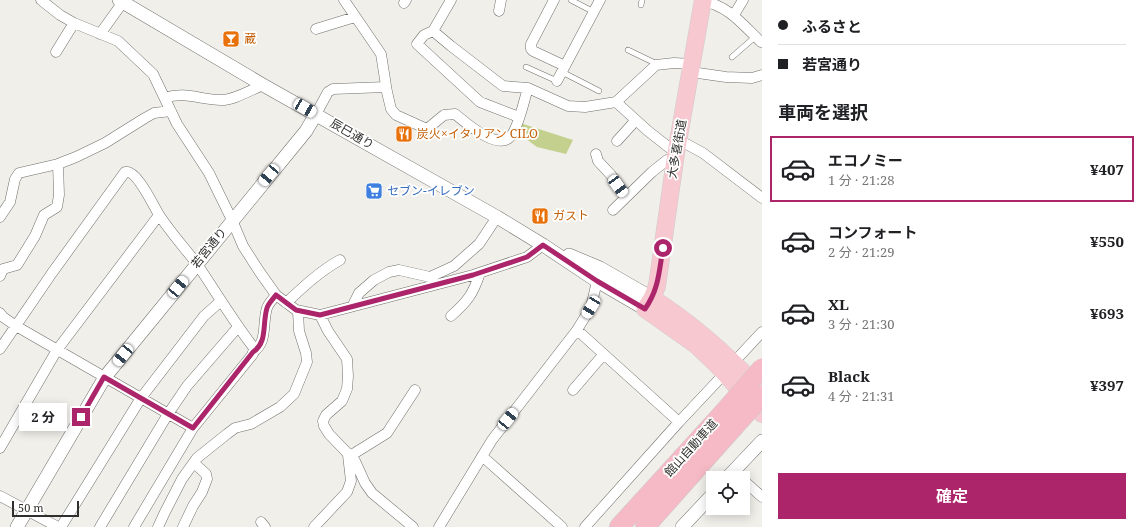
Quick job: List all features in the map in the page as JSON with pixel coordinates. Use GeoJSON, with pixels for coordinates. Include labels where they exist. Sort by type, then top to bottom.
{"type":"FeatureCollection","features":[{"type":"Feature","properties":{"kind":"highway","name":"大多喜街道"},"geometry":{"type":"LineString","coordinates":[[649,304],[657,286],[677,150],[703,0]]}},
{"type":"Feature","properties":{"kind":"highway"},"geometry":{"type":"LineString","coordinates":[[649,304],[686,320],[730,368],[762,414]]}},
{"type":"Feature","properties":{"kind":"highway"},"geometry":{"type":"LineString","coordinates":[[730,368],[762,393]]}},
{"type":"Feature","properties":{"kind":"highway","name":"館山自動車道"},"geometry":{"type":"LineString","coordinates":[[645,527],[728,420],[762,368]]}},
{"type":"Feature","properties":{"kind":"highway","name":"館山自動車道"},"geometry":{"type":"LineString","coordinates":[[619,527],[728,420],[762,396]]}},
{"type":"Feature","properties":{"kind":"street"},"geometry":{"type":"LineString","coordinates":[[41,0],[60,15],[74,23],[118,41],[153,74],[177,124],[209,173],[243,246],[258,271],[276,295],[298,311],[320,315],[480,272],[527,257],[543,245]]}},
{"type":"Feature","properties":{"kind":"street"},"geometry":{"type":"LineString","coordinates":[[344,0],[381,54],[391,109],[396,115],[422,128],[427,128],[444,115],[455,114],[482,135],[504,140],[511,137],[528,88]]}},
{"type":"Feature","properties":{"kind":"street"},"geometry":{"type":"LineString","coordinates":[[450,0],[433,31],[424,35],[417,44],[480,102],[519,117]]}},
{"type":"Feature","properties":{"kind":"street"},"geometry":{"type":"LineString","coordinates":[[499,11],[501,0]]}},
{"type":"Feature","properties":{"kind":"street"},"geometry":{"type":"LineString","coordinates":[[554,0],[531,44],[531,49],[561,73],[600,0]]}},
{"type":"Feature","properties":{"kind":"street"},"geometry":{"type":"LineString","coordinates":[[703,0],[715,3],[734,14],[758,40]]}},
{"type":"Feature","properties":{"kind":"street"},"geometry":{"type":"LineString","coordinates":[[734,14],[743,0]]}},
{"type":"Feature","properties":{"kind":"street"},"geometry":{"type":"LineString","coordinates":[[100,34],[121,1]]}},
{"type":"Feature","properties":{"kind":"street","name":"辰巳通り"},"geometry":{"type":"LineString","coordinates":[[121,1],[263,84],[497,217],[543,245],[597,281],[649,304]]}},
{"type":"Feature","properties":{"kind":"street"},"geometry":{"type":"LineString","coordinates":[[316,29],[355,17]]}},
{"type":"Feature","properties":{"kind":"street"},"geometry":{"type":"LineString","coordinates":[[56,52],[74,23]]}},
{"type":"Feature","properties":{"kind":"street"},"geometry":{"type":"LineString","coordinates":[[433,31],[503,86],[528,88],[568,106],[585,107],[616,102],[656,65],[674,63],[726,77],[752,78],[762,75]]}},
{"type":"Feature","properties":{"kind":"street"},"geometry":{"type":"LineString","coordinates":[[165,98],[176,94],[221,100],[230,99],[263,84]]}},
{"type":"Feature","properties":{"kind":"street"},"geometry":{"type":"LineString","coordinates":[[316,114],[328,92],[333,89],[386,87]]}},
{"type":"Feature","properties":{"kind":"street"},"geometry":{"type":"LineString","coordinates":[[616,102],[636,120],[677,150],[703,153],[762,198]]}},
{"type":"Feature","properties":{"kind":"street"},"geometry":{"type":"LineString","coordinates":[[0,217],[10,202],[15,179],[20,173],[58,164],[105,143],[154,113],[171,110]]}},
{"type":"Feature","properties":{"kind":"street","name":"若宮通り"},"geometry":{"type":"LineString","coordinates":[[16,527],[104,377],[306,131],[316,114]]}},
{"type":"Feature","properties":{"kind":"street"},"geometry":{"type":"LineString","coordinates":[[617,141],[636,120]]}},
{"type":"Feature","properties":{"kind":"street"},"geometry":{"type":"LineString","coordinates":[[613,210],[626,196],[677,150]]}},
{"type":"Feature","properties":{"kind":"street"},"geometry":{"type":"LineString","coordinates":[[596,154],[598,161],[611,175],[626,196]]}},
{"type":"Feature","properties":{"kind":"street"},"geometry":{"type":"LineString","coordinates":[[0,276],[4,269],[17,265],[35,236],[44,215],[57,207],[59,195],[58,164]]}},
{"type":"Feature","properties":{"kind":"street"},"geometry":{"type":"LineString","coordinates":[[0,349],[125,172],[128,171],[137,179],[159,214],[196,264],[238,327],[254,348],[253,352]]}},
{"type":"Feature","properties":{"kind":"street"},"geometry":{"type":"LineString","coordinates":[[0,448],[57,350],[159,214]]}},
{"type":"Feature","properties":{"kind":"street"},"geometry":{"type":"LineString","coordinates":[[353,305],[359,293],[374,280],[389,272],[399,270],[430,277],[454,266],[479,244],[497,217]]}},
{"type":"Feature","properties":{"kind":"street","name":"辰巳通り"},"geometry":{"type":"LineString","coordinates":[[543,245],[600,268],[649,304]]}},
{"type":"Feature","properties":{"kind":"street"},"geometry":{"type":"LineString","coordinates":[[286,303],[306,284],[328,267],[340,260]]}},
{"type":"Feature","properties":{"kind":"street"},"geometry":{"type":"LineString","coordinates":[[452,316],[466,302],[476,286],[480,272]]}},
{"type":"Feature","properties":{"kind":"street"},"geometry":{"type":"LineString","coordinates":[[439,527],[492,440],[577,330],[591,307],[597,281]]}},
{"type":"Feature","properties":{"kind":"street"},"geometry":{"type":"LineString","coordinates":[[134,527],[193,428],[253,352],[258,349],[262,343],[267,307],[276,295]]}},
{"type":"Feature","properties":{"kind":"street"},"geometry":{"type":"LineString","coordinates":[[0,496],[60,527],[141,398],[204,316],[221,301]]}},
{"type":"Feature","properties":{"kind":"street"},"geometry":{"type":"LineString","coordinates":[[158,527],[182,479],[197,458],[235,428],[250,424],[274,410],[294,394],[307,362],[306,353],[299,331],[298,311]]}},
{"type":"Feature","properties":{"kind":"street"},"geometry":{"type":"LineString","coordinates":[[0,312],[3,318],[16,326],[193,428]]}},
{"type":"Feature","properties":{"kind":"street"},"geometry":{"type":"LineString","coordinates":[[320,315],[328,331],[347,359],[348,376],[347,389],[342,401],[326,415],[323,421],[324,426],[329,434],[355,461],[365,483],[372,493],[413,527]]}},
{"type":"Feature","properties":{"kind":"street"},"geometry":{"type":"LineString","coordinates":[[100,527],[168,414],[187,386],[238,327]]}},
{"type":"Feature","properties":{"kind":"street"},"geometry":{"type":"LineString","coordinates":[[577,330],[679,422]]}},
{"type":"Feature","properties":{"kind":"street"},"geometry":{"type":"LineString","coordinates":[[585,527],[762,332]]}},
{"type":"Feature","properties":{"kind":"street"},"geometry":{"type":"LineString","coordinates":[[572,390],[603,355]]}},
{"type":"Feature","properties":{"kind":"street"},"geometry":{"type":"LineString","coordinates":[[349,456],[387,433],[416,390]]}},
{"type":"Feature","properties":{"kind":"street"},"geometry":{"type":"LineString","coordinates":[[740,471],[762,441]]}},
{"type":"Feature","properties":{"kind":"street"},"geometry":{"type":"LineString","coordinates":[[314,527],[347,492],[351,481],[349,456]]}},
{"type":"Feature","properties":{"kind":"street"},"geometry":{"type":"LineString","coordinates":[[482,456],[562,527]]}},
{"type":"Feature","properties":{"kind":"street"},"geometry":{"type":"LineString","coordinates":[[183,527],[193,506],[202,492],[207,479],[206,474],[194,463]]}},
{"type":"Feature","properties":{"kind":"street"},"geometry":{"type":"LineString","coordinates":[[750,488],[762,497]]}},
{"type":"Feature","properties":{"kind":"street"},"geometry":{"type":"LineString","coordinates":[[688,525],[706,503]]}},
{"type":"Feature","properties":{"kind":"lane"},"geometry":{"type":"LineString","coordinates":[[571,0],[594,12]]}},
{"type":"Feature","properties":{"kind":"lane"},"geometry":{"type":"LineString","coordinates":[[732,57],[758,40]]}},
{"type":"Feature","properties":{"kind":"lane"},"geometry":{"type":"LineString","coordinates":[[628,50],[660,65]]}},
{"type":"Feature","properties":{"kind":"lane"},"geometry":{"type":"LineString","coordinates":[[526,67],[561,73],[599,91]]}},
{"type":"Feature","properties":{"kind":"green space"},"geometry":{"type":"Polygon","coordinates":[[[517,122],[573,140],[566,154],[537,147],[514,130],[517,122]]]}},
{"type":"Feature","properties":{"kind":"place","name":"蔵"},"geometry":{"type":"Point","coordinates":[231,39]}},
{"type":"Feature","properties":{"kind":"place","name":"炭火×イタリアン CILO"},"geometry":{"type":"Point","coordinates":[404,134]}},
{"type":"Feature","properties":{"kind":"place","name":"セブン-イレブン"},"geometry":{"type":"Point","coordinates":[374,191]}},
{"type":"Feature","properties":{"kind":"place","name":"ガスト"},"geometry":{"type":"Point","coordinates":[540,216]}},
{"type":"Feature","properties":{"kind":"route"},"geometry":{"type":"LineString","coordinates":[[81,417],[104,377],[193,428],[253,354],[253,352],[258,349],[262,343],[267,307],[276,295],[296,310],[320,315],[363,302],[473,275],[527,257],[543,245],[597,281],[645,309],[657,286],[663,248]]}}]}
